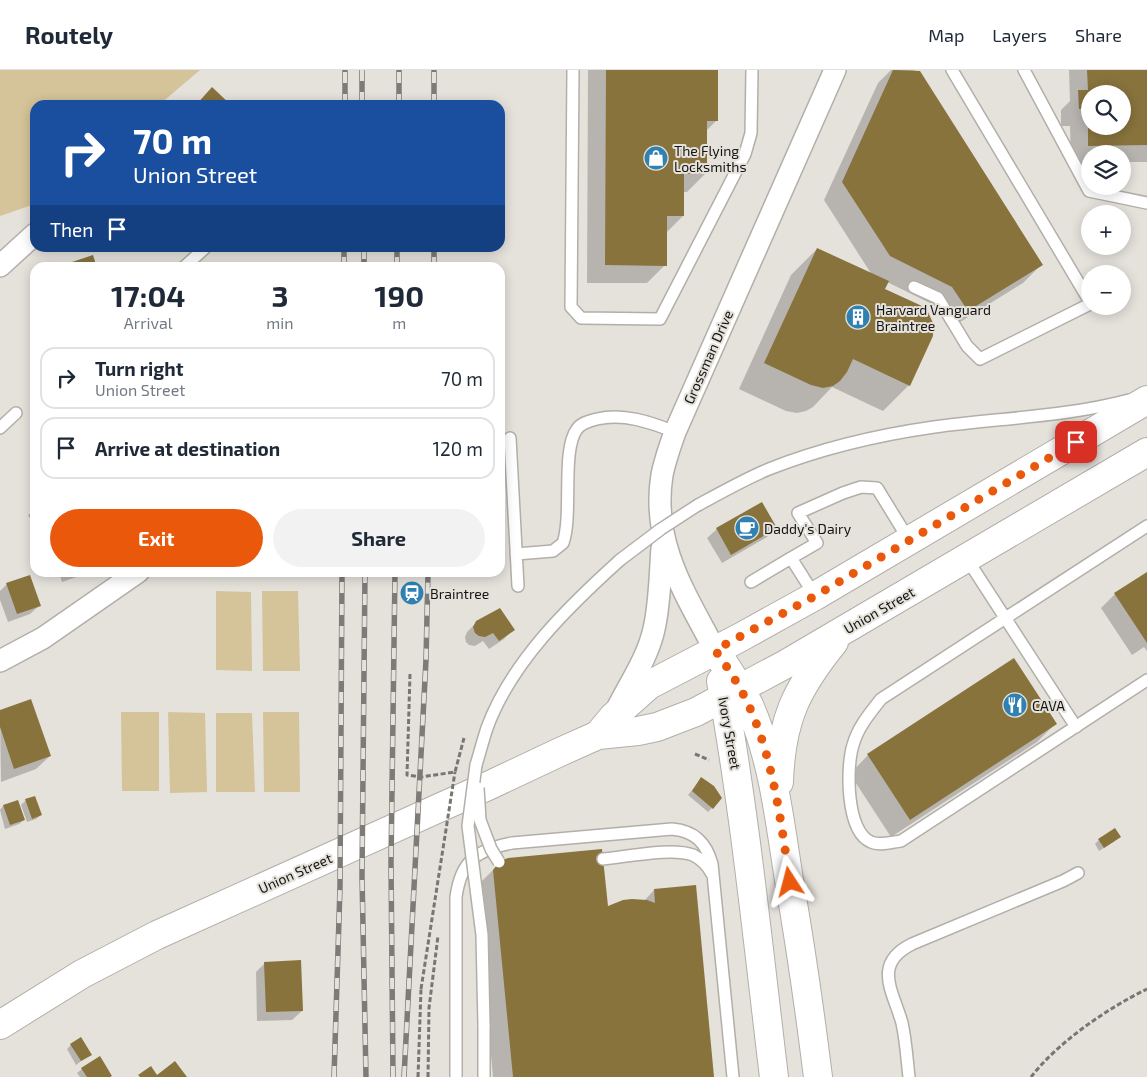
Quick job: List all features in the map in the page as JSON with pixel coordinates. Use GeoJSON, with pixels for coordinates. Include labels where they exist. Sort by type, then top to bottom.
{"type":"FeatureCollection","features":[{"type":"Feature","properties":{"kind":"main road","name":"Union Street"},"geometry":{"type":"LineString","coordinates":[[0,1025],[82,974],[157,935],[490,786],[605,726],[649,685],[815,596],[1147,400]]}},
{"type":"Feature","properties":{"kind":"main road","name":"Union Street"},"geometry":{"type":"LineString","coordinates":[[605,726],[638,731],[657,727],[696,712],[786,664],[1147,452]]}},
{"type":"Feature","properties":{"kind":"main road"},"geometry":{"type":"LineString","coordinates":[[780,819],[780,763],[782,744],[790,712],[808,675],[834,642],[850,627]]}},
{"type":"Feature","properties":{"kind":"main road","name":"Ivory Street"},"geometry":{"type":"LineString","coordinates":[[715,650],[732,693],[756,724],[767,758],[780,819],[808,992],[818,1077]]}},
{"type":"Feature","properties":{"kind":"main road","name":"Ivory Street"},"geometry":{"type":"LineString","coordinates":[[732,693],[740,799],[774,1077]]}},
{"type":"Feature","properties":{"kind":"main road"},"geometry":{"type":"LineString","coordinates":[[754,910],[783,1047],[786,1077]]}},
{"type":"Feature","properties":{"kind":"street","name":"Grossman Drive"},"geometry":{"type":"LineString","coordinates":[[715,650],[673,569],[663,536],[660,506],[662,476],[675,432],[835,70]]}},
{"type":"Feature","properties":{"kind":"street"},"geometry":{"type":"LineString","coordinates":[[0,266],[30,239]]}},
{"type":"Feature","properties":{"kind":"street"},"geometry":{"type":"LineString","coordinates":[[605,726],[642,661],[654,631],[663,536]]}},
{"type":"Feature","properties":{"kind":"street"},"geometry":{"type":"LineString","coordinates":[[0,661],[43,638],[131,577]]}},
{"type":"Feature","properties":{"kind":"lane"},"geometry":{"type":"LineString","coordinates":[[573,70],[571,307],[581,318],[660,319],[745,154],[751,133],[752,70]]}},
{"type":"Feature","properties":{"kind":"lane"},"geometry":{"type":"LineString","coordinates":[[952,70],[1081,288]]}},
{"type":"Feature","properties":{"kind":"lane"},"geometry":{"type":"LineString","coordinates":[[1024,70],[1089,191],[1147,203]]}},
{"type":"Feature","properties":{"kind":"lane"},"geometry":{"type":"LineString","coordinates":[[188,262],[197,252]]}},
{"type":"Feature","properties":{"kind":"lane"},"geometry":{"type":"LineString","coordinates":[[914,287],[938,298],[967,346],[980,359],[1081,308]]}},
{"type":"Feature","properties":{"kind":"lane"},"geometry":{"type":"LineString","coordinates":[[484,1077],[482,935],[468,826],[476,764],[487,727],[505,691],[528,655],[562,616],[620,560],[661,528],[698,505],[768,470],[839,446],[928,428],[1032,417],[1090,408],[1147,394]]}},
{"type":"Feature","properties":{"kind":"lane"},"geometry":{"type":"LineString","coordinates":[[0,428],[16,413]]}},
{"type":"Feature","properties":{"kind":"lane"},"geometry":{"type":"LineString","coordinates":[[516,554],[553,551],[563,543],[566,528],[570,449],[574,434],[582,424],[599,418],[620,417],[644,421],[675,432]]}},
{"type":"Feature","properties":{"kind":"lane"},"geometry":{"type":"LineString","coordinates":[[510,438],[518,586]]}},
{"type":"Feature","properties":{"kind":"lane"},"geometry":{"type":"LineString","coordinates":[[751,582],[816,543],[798,513],[861,487],[877,488],[909,540]]}},
{"type":"Feature","properties":{"kind":"lane"},"geometry":{"type":"LineString","coordinates":[[1147,526],[882,699],[867,716],[852,746],[849,777],[854,818],[861,836],[871,843],[885,844],[901,841],[1147,680]]}},
{"type":"Feature","properties":{"kind":"lane"},"geometry":{"type":"LineString","coordinates":[[791,558],[815,596]]}},
{"type":"Feature","properties":{"kind":"lane"},"geometry":{"type":"LineString","coordinates":[[967,559],[1076,727]]}},
{"type":"Feature","properties":{"kind":"lane"},"geometry":{"type":"LineString","coordinates":[[476,764],[480,820],[499,862]]}},
{"type":"Feature","properties":{"kind":"lane"},"geometry":{"type":"LineString","coordinates":[[456,1077],[456,897],[462,872],[468,862],[477,854],[488,849],[512,843],[672,828],[690,833],[704,844],[712,864],[733,1077]]}},
{"type":"Feature","properties":{"kind":"lane"},"geometry":{"type":"LineString","coordinates":[[603,859],[662,853],[686,853],[702,861],[709,868],[714,878]]}},
{"type":"Feature","properties":{"kind":"lane"},"geometry":{"type":"LineString","coordinates":[[909,1077],[902,1025],[887,980],[890,964],[896,954],[912,944],[1078,873]]}},
{"type":"Feature","properties":{"kind":"path"},"geometry":{"type":"LineString","coordinates":[[410,674],[407,775],[420,778],[455,772],[421,989],[418,1077]]}},
{"type":"Feature","properties":{"kind":"path"},"geometry":{"type":"LineString","coordinates":[[1031,1077],[1076,1034],[1110,1010],[1147,988]]}},
{"type":"Feature","properties":{"kind":"path"},"geometry":{"type":"LineString","coordinates":[[428,1077],[430,990]]}},
{"type":"Feature","properties":{"kind":"shaded area"},"geometry":{"type":"Polygon","coordinates":[[[0,70],[200,70],[165,100],[30,100],[30,206],[0,216],[0,70]]]}},
{"type":"Feature","properties":{"kind":"shaded area"},"geometry":{"type":"Polygon","coordinates":[[[216,591],[251,592],[252,671],[216,670],[216,591]]]}},
{"type":"Feature","properties":{"kind":"shaded area"},"geometry":{"type":"Polygon","coordinates":[[[262,591],[298,591],[300,671],[263,671],[262,591]]]}},
{"type":"Feature","properties":{"kind":"shaded area"},"geometry":{"type":"Polygon","coordinates":[[[121,712],[159,712],[159,791],[122,791],[121,712]]]}},
{"type":"Feature","properties":{"kind":"shaded area"},"geometry":{"type":"Polygon","coordinates":[[[168,712],[205,713],[207,792],[170,793],[168,712]]]}},
{"type":"Feature","properties":{"kind":"shaded area"},"geometry":{"type":"Polygon","coordinates":[[[263,712],[299,712],[300,792],[264,792],[263,712]]]}},
{"type":"Feature","properties":{"kind":"shaded area"},"geometry":{"type":"Polygon","coordinates":[[[216,713],[252,713],[255,792],[216,792],[216,713]]]}},
{"type":"Feature","properties":{"kind":"building","name":"The Flying Locksmiths"},"geometry":{"type":"Polygon","coordinates":[[[606,70],[718,70],[718,121],[707,121],[707,174],[684,174],[684,216],[667,216],[667,266],[605,265],[606,70]]]}},
{"type":"Feature","properties":{"kind":"building"},"geometry":{"type":"Polygon","coordinates":[[[893,70],[920,71],[1043,265],[968,311],[952,287],[890,256],[842,182],[893,70]]]}},
{"type":"Feature","properties":{"kind":"building"},"geometry":{"type":"Polygon","coordinates":[[[1087,70],[1147,70],[1147,145],[1088,145],[1088,135],[1131,135],[1131,85],[1088,85],[1087,70]]]}},
{"type":"Feature","properties":{"kind":"building"},"geometry":{"type":"Polygon","coordinates":[[[212,87],[226,100],[200,100],[212,87]]]}},
{"type":"Feature","properties":{"kind":"building"},"geometry":{"type":"Polygon","coordinates":[[[1078,90],[1081,90],[1081,109],[1079,109],[1078,90]]]}},
{"type":"Feature","properties":{"kind":"building","name":"Harvard Vanguard Braintree"},"geometry":{"type":"Polygon","coordinates":[[[817,248],[889,281],[885,289],[922,306],[928,312],[933,323],[933,336],[910,386],[853,359],[840,381],[833,386],[823,388],[811,385],[764,363],[817,248]]]}},
{"type":"Feature","properties":{"kind":"building"},"geometry":{"type":"Polygon","coordinates":[[[93,255],[95,262],[72,262],[93,255]]]}},
{"type":"Feature","properties":{"kind":"building","name":"Daddy's Dairy"},"geometry":{"type":"Polygon","coordinates":[[[762,502],[777,528],[731,555],[716,528],[762,502]]]}},
{"type":"Feature","properties":{"kind":"building"},"geometry":{"type":"Polygon","coordinates":[[[1147,572],[1147,643],[1114,593],[1147,572]]]}},
{"type":"Feature","properties":{"kind":"building"},"geometry":{"type":"Polygon","coordinates":[[[30,575],[41,606],[17,614],[6,583],[30,575]]]}},
{"type":"Feature","properties":{"kind":"building"},"geometry":{"type":"Polygon","coordinates":[[[500,608],[515,630],[499,641],[493,633],[485,637],[475,633],[473,627],[476,621],[500,608]]]}},
{"type":"Feature","properties":{"kind":"building"},"geometry":{"type":"Polygon","coordinates":[[[1014,658],[1057,724],[910,820],[867,754],[1014,658]]]}},
{"type":"Feature","properties":{"kind":"building"},"geometry":{"type":"Polygon","coordinates":[[[31,699],[51,756],[14,769],[0,727],[0,710],[31,699]]]}},
{"type":"Feature","properties":{"kind":"building"},"geometry":{"type":"Polygon","coordinates":[[[701,777],[714,786],[722,798],[713,809],[692,791],[701,777]]]}},
{"type":"Feature","properties":{"kind":"building"},"geometry":{"type":"Polygon","coordinates":[[[35,796],[42,815],[32,819],[25,799],[35,796]]]}},
{"type":"Feature","properties":{"kind":"building"},"geometry":{"type":"Polygon","coordinates":[[[18,800],[25,820],[10,825],[3,805],[18,800]]]}},
{"type":"Feature","properties":{"kind":"building"},"geometry":{"type":"Polygon","coordinates":[[[1115,828],[1121,837],[1104,848],[1098,839],[1115,828]]]}},
{"type":"Feature","properties":{"kind":"building"},"geometry":{"type":"Polygon","coordinates":[[[602,849],[608,906],[623,900],[632,899],[647,900],[655,903],[654,889],[696,885],[714,1077],[513,1077],[493,870],[500,861],[508,858],[602,849]]]}},
{"type":"Feature","properties":{"kind":"building"},"geometry":{"type":"Polygon","coordinates":[[[301,960],[303,1011],[266,1012],[264,962],[301,960]]]}},
{"type":"Feature","properties":{"kind":"building"},"geometry":{"type":"Polygon","coordinates":[[[81,1037],[92,1055],[81,1061],[70,1044],[81,1037]]]}},
{"type":"Feature","properties":{"kind":"building"},"geometry":{"type":"Polygon","coordinates":[[[100,1056],[112,1076],[87,1077],[81,1068],[100,1056]]]}},
{"type":"Feature","properties":{"kind":"building"},"geometry":{"type":"Polygon","coordinates":[[[175,1061],[187,1077],[140,1077],[138,1075],[151,1066],[157,1075],[175,1061]]]}},
{"type":"Feature","properties":{"kind":"railway"},"geometry":{"type":"LineString","coordinates":[[345,70],[345,100]]}},
{"type":"Feature","properties":{"kind":"railway"},"geometry":{"type":"LineString","coordinates":[[362,70],[362,100]]}},
{"type":"Feature","properties":{"kind":"railway"},"geometry":{"type":"LineString","coordinates":[[399,70],[399,100]]}},
{"type":"Feature","properties":{"kind":"railway"},"geometry":{"type":"LineString","coordinates":[[434,70],[434,100]]}},
{"type":"Feature","properties":{"kind":"railway"},"geometry":{"type":"LineString","coordinates":[[344,252],[344,262]]}},
{"type":"Feature","properties":{"kind":"railway"},"geometry":{"type":"LineString","coordinates":[[364,252],[364,262]]}},
{"type":"Feature","properties":{"kind":"railway"},"geometry":{"type":"LineString","coordinates":[[397,252],[397,262]]}},
{"type":"Feature","properties":{"kind":"railway"},"geometry":{"type":"LineString","coordinates":[[434,252],[434,262]]}},
{"type":"Feature","properties":{"kind":"railway"},"geometry":{"type":"LineString","coordinates":[[334,1077],[340,887],[342,577]]}},
{"type":"Feature","properties":{"kind":"railway"},"geometry":{"type":"LineString","coordinates":[[365,577],[362,876],[366,1077]]}},
{"type":"Feature","properties":{"kind":"railway"},"geometry":{"type":"LineString","coordinates":[[393,1077],[391,863],[395,577]]}},
{"type":"Feature","properties":{"kind":"railway"},"geometry":{"type":"LineString","coordinates":[[404,1077],[426,660],[428,577]]}},
{"type":"Feature","properties":{"kind":"place","name":"The Flying Locksmiths"},"geometry":{"type":"Point","coordinates":[656,158]}},
{"type":"Feature","properties":{"kind":"place","name":"Harvard Vanguard Braintree"},"geometry":{"type":"Point","coordinates":[858,317]}},
{"type":"Feature","properties":{"kind":"place","name":"Daddy's Dairy"},"geometry":{"type":"Point","coordinates":[747,528]}},
{"type":"Feature","properties":{"kind":"place","name":"Braintree"},"geometry":{"type":"Point","coordinates":[412,593]}},
{"type":"Feature","properties":{"kind":"place","name":"CAVA"},"geometry":{"type":"Point","coordinates":[1015,705]}},
{"type":"Feature","properties":{"kind":"route"},"geometry":{"type":"LineString","coordinates":[[790,882],[780,819],[767,758],[749,707],[729,670],[715,650],[815,596],[1076,442]]}}]}
